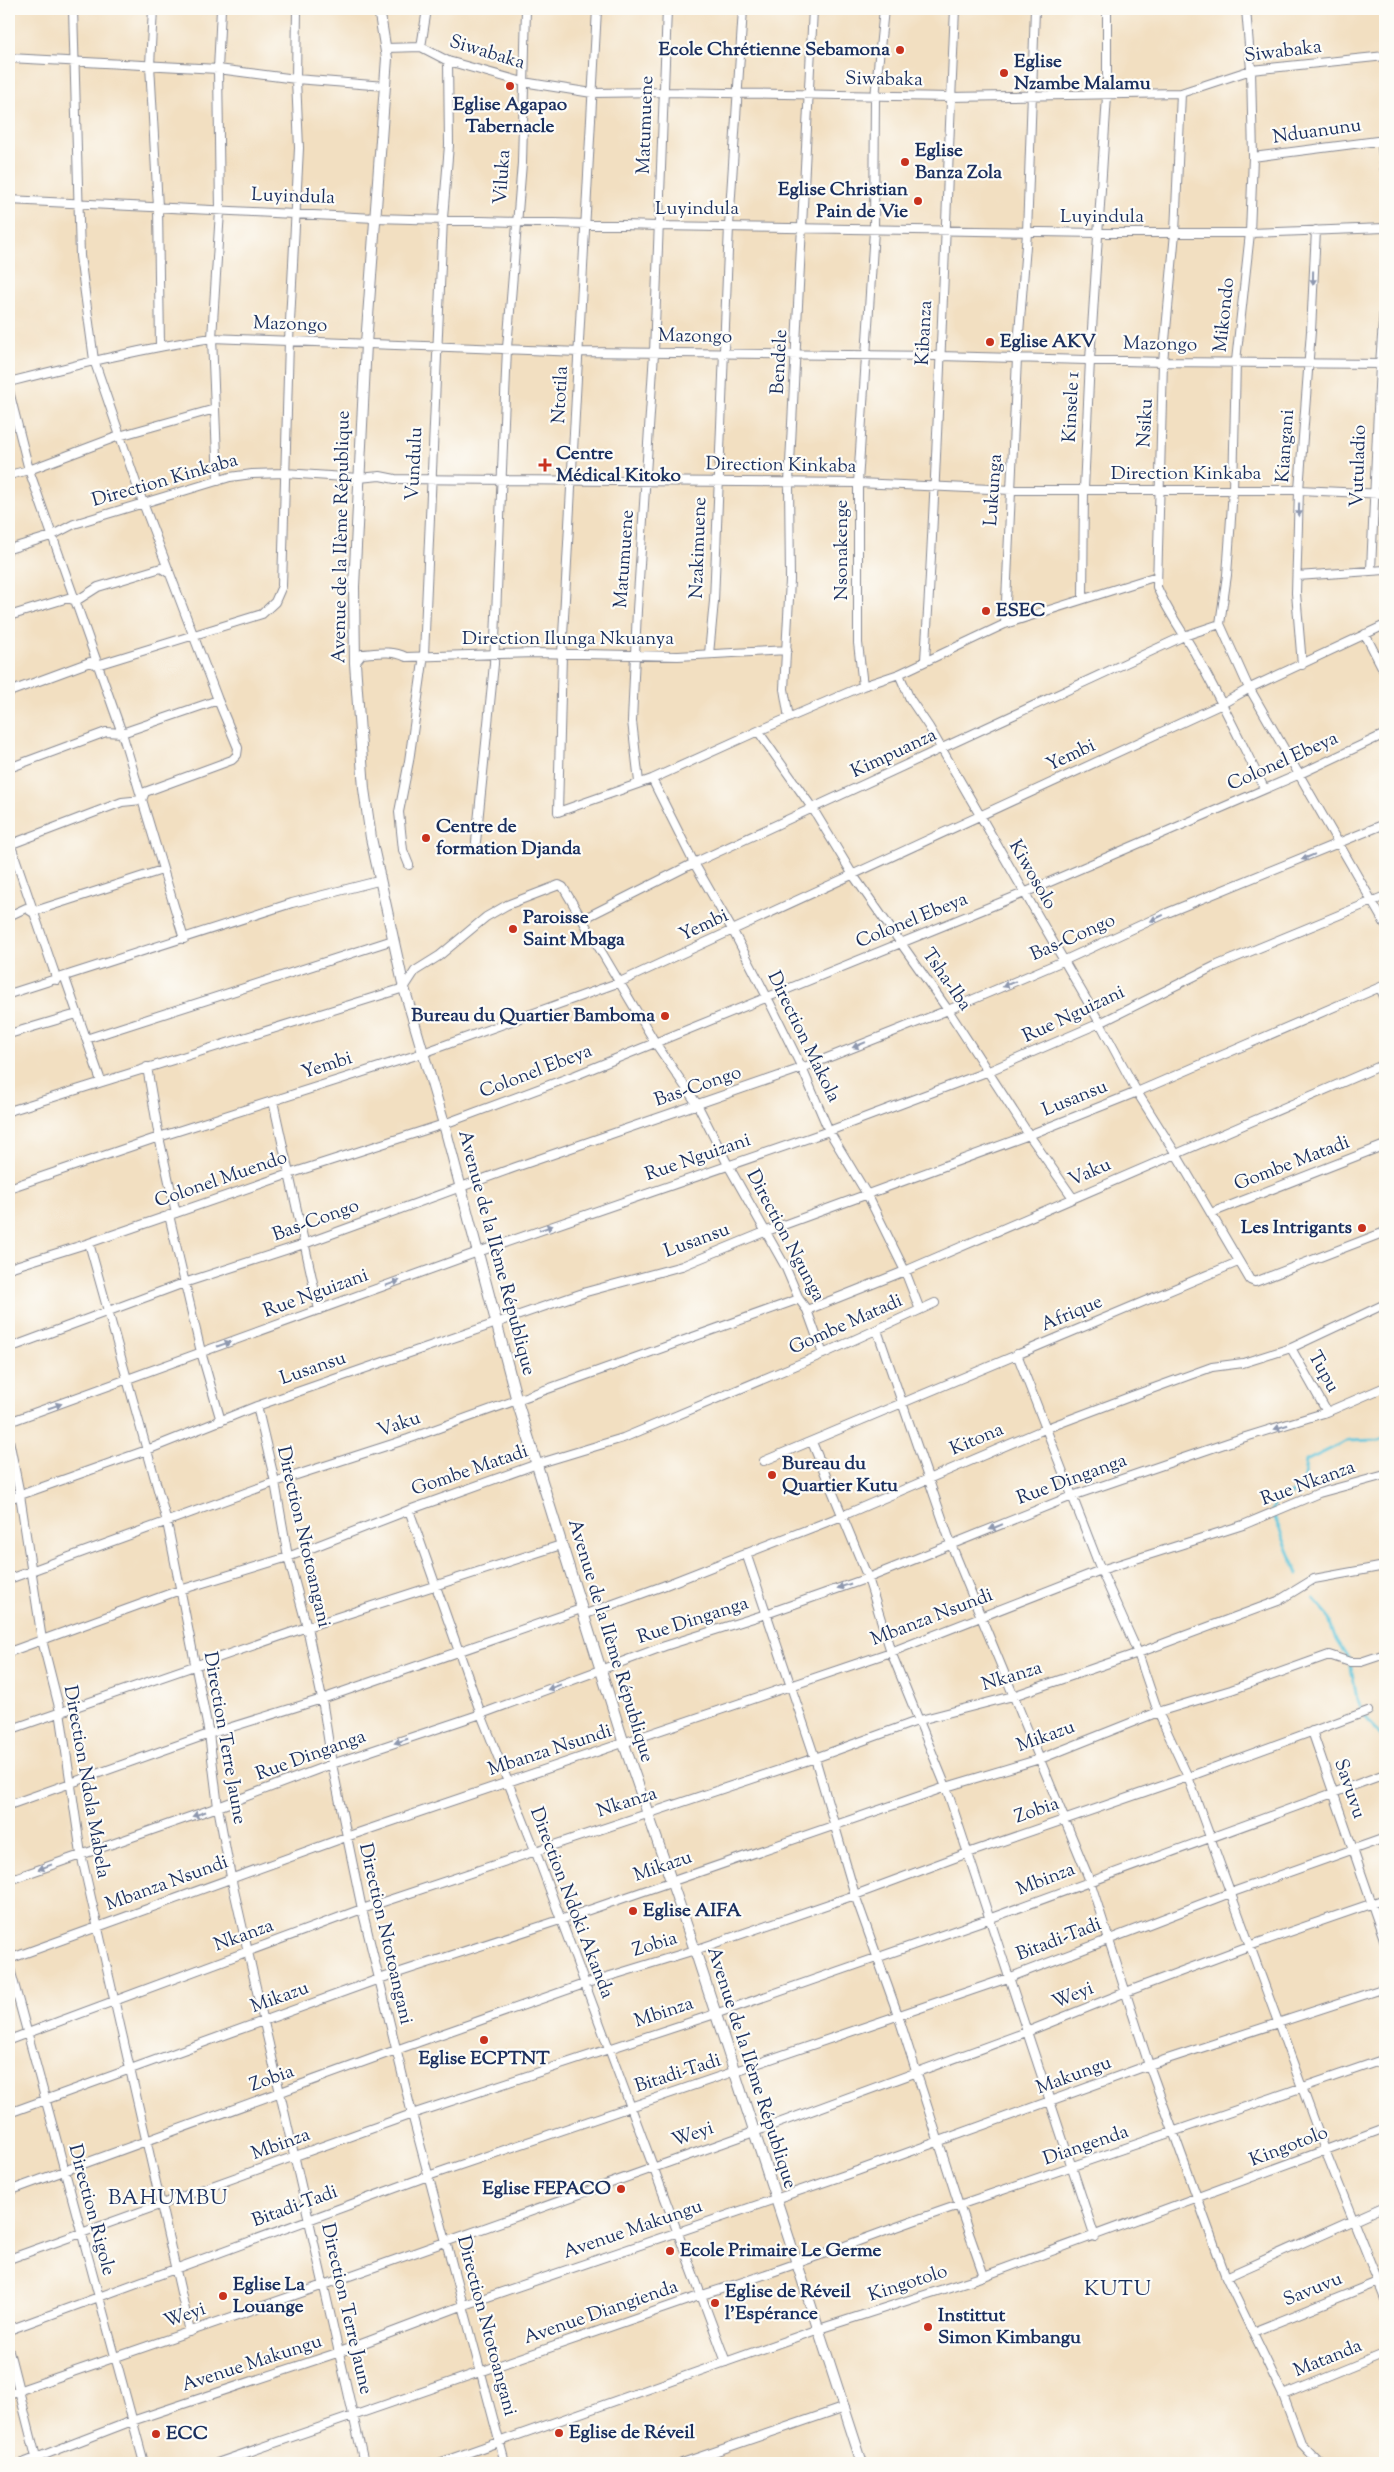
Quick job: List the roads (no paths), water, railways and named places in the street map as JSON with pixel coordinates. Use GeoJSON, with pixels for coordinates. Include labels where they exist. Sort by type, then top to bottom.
{"type":"FeatureCollection","features":[{"type":"Feature","properties":{"kind":"street"},"geometry":{"type":"LineString","coordinates":[[73,9],[80,256],[94,360],[143,503],[218,700],[236,740],[238,755],[232,760],[145,792],[142,800]]}},
{"type":"Feature","properties":{"kind":"street"},"geometry":{"type":"LineString","coordinates":[[153,9],[150,65],[158,207],[160,346]]}},
{"type":"Feature","properties":{"kind":"street"},"geometry":{"type":"LineString","coordinates":[[218,481],[212,338],[220,211],[218,69],[221,9]]}},
{"type":"Feature","properties":{"kind":"street"},"geometry":{"type":"LineString","coordinates":[[9,692],[90,662],[97,665],[193,635],[244,622],[262,614],[275,602],[282,586],[289,341],[299,148],[296,79],[297,9]]}},
{"type":"Feature","properties":{"kind":"street","name":"Avenue de la IIème République"},"geometry":{"type":"LineString","coordinates":[[379,9],[386,48],[385,86],[366,344],[354,587],[356,663],[364,788],[379,877],[404,988],[444,1124],[517,1401],[624,1744],[695,1950],[774,2198],[797,2262],[862,2463]]}},
{"type":"Feature","properties":{"kind":"street"},"geometry":{"type":"LineString","coordinates":[[421,47],[427,9]]}},
{"type":"Feature","properties":{"kind":"street","name":"Viluka"},"geometry":{"type":"LineString","coordinates":[[476,842],[494,653],[507,348],[522,163],[526,9]]}},
{"type":"Feature","properties":{"kind":"street","name":"Ntotila"},"geometry":{"type":"LineString","coordinates":[[597,9],[587,222],[562,654],[558,812],[639,782]]}},
{"type":"Feature","properties":{"kind":"street","name":"Matumuene"},"geometry":{"type":"LineString","coordinates":[[639,782],[632,721],[654,353],[667,9]]}},
{"type":"Feature","properties":{"kind":"street","name":"Nzakimuene"},"geometry":{"type":"LineString","coordinates":[[709,654],[714,601],[729,226],[743,9]]}},
{"type":"Feature","properties":{"kind":"street","name":"Bendele"},"geometry":{"type":"LineString","coordinates":[[789,718],[784,689],[790,580],[789,482],[797,355],[807,95],[813,9]]}},
{"type":"Feature","properties":{"kind":"street","name":"Nsonakenge"},"geometry":{"type":"LineString","coordinates":[[863,686],[858,643],[858,483],[874,230],[875,96],[884,9]]}},
{"type":"Feature","properties":{"kind":"street","name":"Kibanza"},"geometry":{"type":"LineString","coordinates":[[926,660],[936,487],[955,9]]}},
{"type":"Feature","properties":{"kind":"street","name":"Lukunga"},"geometry":{"type":"LineString","coordinates":[[1005,624],[1017,358],[1027,232],[1035,9]]}},
{"type":"Feature","properties":{"kind":"street","name":"Kinsele 1"},"geometry":{"type":"LineString","coordinates":[[1083,598],[1084,489],[1090,360],[1107,96],[1107,9]]}},
{"type":"Feature","properties":{"kind":"street","name":"Mikondo"},"geometry":{"type":"LineString","coordinates":[[1220,624],[1227,574],[1233,490],[1236,361],[1250,233],[1253,157],[1251,70],[1246,9]]}},
{"type":"Feature","properties":{"kind":"street","name":"Siwabaka"},"geometry":{"type":"LineString","coordinates":[[386,48],[421,47],[448,61],[523,82],[592,93],[738,93],[951,98],[1181,93],[1251,70],[1385,56]]}},
{"type":"Feature","properties":{"kind":"street"},"geometry":{"type":"LineString","coordinates":[[9,58],[218,69],[296,79],[385,86]]}},
{"type":"Feature","properties":{"kind":"street","name":"Vundulu"},"geometry":{"type":"LineString","coordinates":[[409,865],[403,850],[399,812],[409,761],[424,655],[443,218],[449,145],[448,61]]}},
{"type":"Feature","properties":{"kind":"street","name":"Nsiku"},"geometry":{"type":"LineString","coordinates":[[1181,93],[1175,233],[1164,362],[1157,587],[1168,612],[1184,636],[1222,704],[1264,788]]}},
{"type":"Feature","properties":{"kind":"street"},"geometry":{"type":"LineString","coordinates":[[1383,140],[1385,172]]}},
{"type":"Feature","properties":{"kind":"street","name":"Nduanunu"},"geometry":{"type":"LineString","coordinates":[[1253,157],[1383,140]]}},
{"type":"Feature","properties":{"kind":"street","name":"Luyindula"},"geometry":{"type":"LineString","coordinates":[[9,200],[375,218],[587,222],[658,226],[1099,233],[1250,233],[1385,228]]}},
{"type":"Feature","properties":{"kind":"street","name":"Kiangani"},"geometry":{"type":"LineString","coordinates":[[1302,665],[1296,592],[1299,490],[1316,230]]}},
{"type":"Feature","properties":{"kind":"street","name":"Vutuladio"},"geometry":{"type":"LineString","coordinates":[[1372,570],[1374,494],[1385,295]]}},
{"type":"Feature","properties":{"kind":"street","name":"Mazongo"},"geometry":{"type":"LineString","coordinates":[[9,382],[94,360],[160,346],[212,338],[579,352],[1382,364]]}},
{"type":"Feature","properties":{"kind":"street"},"geometry":{"type":"LineString","coordinates":[[9,391],[29,470],[122,733],[184,939]]}},
{"type":"Feature","properties":{"kind":"street"},"geometry":{"type":"LineString","coordinates":[[9,475],[29,470],[119,436],[215,409]]}},
{"type":"Feature","properties":{"kind":"street","name":"Direction Kinkaba"},"geometry":{"type":"LineString","coordinates":[[9,549],[51,536],[74,524],[218,481],[252,474],[285,473],[359,478],[363,476],[380,476],[396,479],[431,480],[858,483],[1012,490],[1299,490],[1385,494]]}},
{"type":"Feature","properties":{"kind":"street"},"geometry":{"type":"LineString","coordinates":[[76,602],[98,587],[161,568],[170,574]]}},
{"type":"Feature","properties":{"kind":"street"},"geometry":{"type":"LineString","coordinates":[[1297,576],[1385,570]]}},
{"type":"Feature","properties":{"kind":"street"},"geometry":{"type":"LineString","coordinates":[[639,782],[652,779],[863,686],[899,674],[1005,624],[1156,576]]}},
{"type":"Feature","properties":{"kind":"street"},"geometry":{"type":"LineString","coordinates":[[9,616],[68,598],[76,602]]}},
{"type":"Feature","properties":{"kind":"street"},"geometry":{"type":"LineString","coordinates":[[1220,624],[1250,688],[1385,924]]}},
{"type":"Feature","properties":{"kind":"street","name":"Kimpuanza"},"geometry":{"type":"LineString","coordinates":[[583,919],[694,863],[942,750],[1184,636],[1220,624]]}},
{"type":"Feature","properties":{"kind":"street","name":"Yembi"},"geometry":{"type":"LineString","coordinates":[[9,1188],[159,1137],[423,1053],[620,982],[1222,704],[1250,688],[1385,625]]}},
{"type":"Feature","properties":{"kind":"street"},"geometry":{"type":"LineString","coordinates":[[1365,634],[1385,673]]}},
{"type":"Feature","properties":{"kind":"street","name":"Direction Ilunga Nkuanya"},"geometry":{"type":"LineString","coordinates":[[356,663],[362,654],[398,652],[406,657],[494,653],[709,654],[787,650]]}},
{"type":"Feature","properties":{"kind":"street","name":"Kiwosolo"},"geometry":{"type":"LineString","coordinates":[[899,674],[910,699],[942,750],[1100,1023],[1137,1092],[1176,1154],[1238,1262]]}},
{"type":"Feature","properties":{"kind":"street"},"geometry":{"type":"LineString","coordinates":[[9,768],[106,732],[122,733],[218,700]]}},
{"type":"Feature","properties":{"kind":"street","name":"Tsha-Iba"},"geometry":{"type":"LineString","coordinates":[[758,731],[813,809],[853,874],[989,1071],[1029,1135],[1074,1198]]}},
{"type":"Feature","properties":{"kind":"street","name":"Colonel Ebeya"},"geometry":{"type":"LineString","coordinates":[[444,1124],[656,1044],[900,942],[1024,893],[1300,774],[1385,734]]}},
{"type":"Feature","properties":{"kind":"street","name":"Direction Makola"},"geometry":{"type":"LineString","coordinates":[[652,779],[694,863],[733,931],[767,997],[802,1068],[829,1131],[868,1196],[905,1271],[920,1310]]}},
{"type":"Feature","properties":{"kind":"street"},"geometry":{"type":"LineString","coordinates":[[101,1081],[77,1014],[32,912],[9,842],[122,802],[142,800]]}},
{"type":"Feature","properties":{"kind":"street","name":"Bas-Congo"},"geometry":{"type":"LineString","coordinates":[[9,1348],[184,1283],[304,1244],[460,1187],[802,1068],[948,1010],[1063,961],[1167,913],[1385,824]]}},
{"type":"Feature","properties":{"kind":"street"},"geometry":{"type":"LineString","coordinates":[[32,912],[162,870]]}},
{"type":"Feature","properties":{"kind":"street"},"geometry":{"type":"LineString","coordinates":[[9,994],[61,979],[292,903],[378,881],[379,877]]}},
{"type":"Feature","properties":{"kind":"street","name":"Direction Ngunga"},"geometry":{"type":"LineString","coordinates":[[404,988],[415,971],[439,956],[486,917],[507,906],[554,887],[563,887],[656,1044],[697,1104],[728,1165],[767,1232],[799,1299],[807,1310],[823,1354]]}},
{"type":"Feature","properties":{"kind":"street","name":"Rue Nguizani"},"geometry":{"type":"LineString","coordinates":[[9,1422],[478,1252],[829,1131],[989,1071],[1100,1023],[1215,966],[1385,896]]}},
{"type":"Feature","properties":{"kind":"street"},"geometry":{"type":"LineString","coordinates":[[9,916],[26,908],[32,912]]}},
{"type":"Feature","properties":{"kind":"street"},"geometry":{"type":"LineString","coordinates":[[86,1039],[394,940]]}},
{"type":"Feature","properties":{"kind":"street"},"geometry":{"type":"LineString","coordinates":[[1383,986],[1385,998]]}},
{"type":"Feature","properties":{"kind":"street","name":"Lusansu"},"geometry":{"type":"LineString","coordinates":[[9,1499],[146,1450],[257,1406],[586,1292],[682,1266],[767,1232],[1029,1135],[1137,1092],[1383,986]]}},
{"type":"Feature","properties":{"kind":"street"},"geometry":{"type":"LineString","coordinates":[[9,1111],[404,988]]}},
{"type":"Feature","properties":{"kind":"street"},"geometry":{"type":"LineString","coordinates":[[9,1034],[77,1014]]}},
{"type":"Feature","properties":{"kind":"street","name":"Vaku"},"geometry":{"type":"LineString","coordinates":[[807,1310],[905,1271],[1385,1064]]}},
{"type":"Feature","properties":{"kind":"street"},"geometry":{"type":"LineString","coordinates":[[147,1067],[184,1283],[221,1421]]}},
{"type":"Feature","properties":{"kind":"street"},"geometry":{"type":"LineString","coordinates":[[273,1101],[319,1310]]}},
{"type":"Feature","properties":{"kind":"street","name":"Colonel Muendo"},"geometry":{"type":"LineString","coordinates":[[9,1268],[444,1124]]}},
{"type":"Feature","properties":{"kind":"street","name":"Gombe Matadi"},"geometry":{"type":"LineString","coordinates":[[1211,1213],[1385,1145]]}},
{"type":"Feature","properties":{"kind":"street"},"geometry":{"type":"LineString","coordinates":[[1238,1262],[1250,1280],[1255,1282],[1385,1232]]}},
{"type":"Feature","properties":{"kind":"street","name":"Direction Terre Jaune"},"geometry":{"type":"LineString","coordinates":[[89,1243],[107,1313],[167,1522],[210,1734],[218,1807],[232,1877],[297,2157],[309,2219],[364,2463]]}},
{"type":"Feature","properties":{"kind":"street","name":"Afrique"},"geometry":{"type":"LineString","coordinates":[[764,1461],[904,1404],[1238,1262]]}},
{"type":"Feature","properties":{"kind":"street","name":"Vaku"},"geometry":{"type":"LineString","coordinates":[[9,1579],[275,1482],[517,1401],[799,1299]]}},
{"type":"Feature","properties":{"kind":"street","name":"Gombe Matadi"},"geometry":{"type":"LineString","coordinates":[[9,1652],[180,1590],[288,1557],[408,1510],[537,1464],[623,1438],[823,1354],[935,1303]]}},
{"type":"Feature","properties":{"kind":"street","name":"Kitona"},"geometry":{"type":"LineString","coordinates":[[9,1805],[210,1734],[322,1699],[459,1650],[663,1586],[842,1516],[928,1477],[1047,1428],[1212,1367],[1243,1363],[1291,1348],[1385,1304]]}},
{"type":"Feature","properties":{"kind":"street"},"geometry":{"type":"LineString","coordinates":[[877,1330],[951,1544],[1090,1882],[1110,1938],[1149,2065],[1226,2277],[1283,2395],[1301,2443],[1320,2463]]}},
{"type":"Feature","properties":{"kind":"street","name":"Tupu"},"geometry":{"type":"LineString","coordinates":[[1291,1348],[1328,1412]]}},
{"type":"Feature","properties":{"kind":"street"},"geometry":{"type":"LineString","coordinates":[[1018,1354],[1101,1570],[1138,1653],[1158,1712],[1188,1777],[1325,2150],[1353,2219],[1382,2280],[1385,2299]]}},
{"type":"Feature","properties":{"kind":"street","name":"Rue Dinganga"},"geometry":{"type":"LineString","coordinates":[[9,1880],[218,1807],[332,1764],[481,1714],[600,1670],[868,1578],[1072,1496],[1239,1439],[1328,1412],[1385,1387]]}},
{"type":"Feature","properties":{"kind":"street","name":"Direction Ntotoangani"},"geometry":{"type":"LineString","coordinates":[[257,1406],[275,1482],[288,1557],[307,1627],[322,1699],[346,1837],[362,1909],[428,2176],[505,2463]]}},
{"type":"Feature","properties":{"kind":"street","name":"Direction Ndola Mabela"},"geometry":{"type":"LineString","coordinates":[[9,1440],[20,1495],[42,1640],[60,1711],[81,1854],[96,1927],[116,2000],[129,2071],[190,2332]]}},
{"type":"Feature","properties":{"kind":"street"},"geometry":{"type":"LineString","coordinates":[[812,1442],[868,1578],[891,1652],[946,1787],[991,1918],[995,1938],[1011,1976],[1095,2236]]}},
{"type":"Feature","properties":{"kind":"street","name":"Rue Nkanza"},"geometry":{"type":"LineString","coordinates":[[1243,1525],[1319,1493],[1385,1475]]}},
{"type":"Feature","properties":{"kind":"street","name":"Direction Ndoki Akanda"},"geometry":{"type":"LineString","coordinates":[[408,1510],[506,1782],[535,1850],[726,2362]]}},
{"type":"Feature","properties":{"kind":"street","name":"Mbanza Nsundi"},"geometry":{"type":"LineString","coordinates":[[9,1959],[346,1837],[891,1652],[1101,1570],[1243,1525]]}},
{"type":"Feature","properties":{"kind":"street"},"geometry":{"type":"LineString","coordinates":[[9,1730],[307,1627],[561,1545]]}},
{"type":"Feature","properties":{"kind":"street"},"geometry":{"type":"LineString","coordinates":[[746,1553],[815,1758],[855,1895],[898,2015],[958,2205],[984,2276]]}},
{"type":"Feature","properties":{"kind":"street","name":"Nkanza"},"geometry":{"type":"LineString","coordinates":[[9,2040],[362,1909],[815,1758],[920,1720],[1012,1696],[1138,1653],[1259,1609],[1278,1601],[1314,1579],[1385,1566]]}},
{"type":"Feature","properties":{"kind":"street","name":"Mikazu"},"geometry":{"type":"LineString","coordinates":[[9,2114],[379,1979],[560,1920],[946,1787],[1040,1759],[1158,1712],[1231,1690],[1329,1654],[1350,1662],[1361,1662],[1385,1654]]}},
{"type":"Feature","properties":{"kind":"street","name":"Zobia"},"geometry":{"type":"LineString","coordinates":[[9,2191],[396,2050],[584,1984],[695,1950],[855,1895],[968,1853],[1188,1777],[1368,1710]]}},
{"type":"Feature","properties":{"kind":"street","name":"Savuvu"},"geometry":{"type":"LineString","coordinates":[[1312,1731],[1385,1942]]}},
{"type":"Feature","properties":{"kind":"street","name":"Mbinza"},"geometry":{"type":"LineString","coordinates":[[9,2259],[297,2157],[412,2114],[715,2014],[991,1918],[1385,1774]]}},
{"type":"Feature","properties":{"kind":"street","name":"Bitadi-Tadi"},"geometry":{"type":"LineString","coordinates":[[9,2330],[428,2176],[631,2106],[734,2073],[1011,1976],[1230,1893],[1385,1838]]}},
{"type":"Feature","properties":{"kind":"street","name":"Weyi"},"geometry":{"type":"LineString","coordinates":[[9,2394],[447,2242],[754,2132],[1029,2031],[1249,1946],[1385,1899]]}},
{"type":"Feature","properties":{"kind":"street","name":"Direction Rigole"},"geometry":{"type":"LineString","coordinates":[[9,1965],[63,2171],[144,2463]]}},
{"type":"Feature","properties":{"kind":"street","name":"Makungu"},"geometry":{"type":"LineString","coordinates":[[774,2198],[1051,2102],[1149,2065],[1385,1988]]}},
{"type":"Feature","properties":{"kind":"street","name":"Diangenda"},"geometry":{"type":"LineString","coordinates":[[797,2262],[1385,2059]]}},
{"type":"Feature","properties":{"kind":"street","name":"Kingotolo"},"geometry":{"type":"LineString","coordinates":[[439,2463],[819,2330],[984,2276],[1197,2199],[1385,2128]]}},
{"type":"Feature","properties":{"kind":"street","name":"Avenue Makungu"},"geometry":{"type":"LineString","coordinates":[[22,2463],[37,2461],[132,2421],[340,2352],[464,2305],[774,2198]]}},
{"type":"Feature","properties":{"kind":"street"},"geometry":{"type":"LineString","coordinates":[[1226,2277],[1385,2206]]}},
{"type":"Feature","properties":{"kind":"street","name":"Avenue Diangienda"},"geometry":{"type":"LineString","coordinates":[[217,2463],[702,2295],[750,2281],[797,2262]]}},
{"type":"Feature","properties":{"kind":"street","name":"Savuvu"},"geometry":{"type":"LineString","coordinates":[[1253,2332],[1382,2280]]}},
{"type":"Feature","properties":{"kind":"street"},"geometry":{"type":"LineString","coordinates":[[9,2351],[37,2461]]}},
{"type":"Feature","properties":{"kind":"street","name":"Matanda"},"geometry":{"type":"LineString","coordinates":[[1283,2395],[1385,2353]]}},
{"type":"Feature","properties":{"kind":"street"},"geometry":{"type":"LineString","coordinates":[[682,2463],[845,2407]]}},
{"type":"Feature","properties":{"kind":"waterway"},"geometry":{"type":"LineString","coordinates":[[1298,1574],[1272,1511],[1275,1502],[1299,1488],[1304,1478],[1306,1461],[1347,1441],[1379,1440],[1385,1437]]}},
{"type":"Feature","properties":{"kind":"waterway"},"geometry":{"type":"LineString","coordinates":[[1314,1599],[1327,1614],[1336,1640],[1350,1662],[1357,1699],[1364,1715],[1385,1741]]}},
{"type":"Feature","properties":{"kind":"place","name":"Ecole Chrétienne Sebamona"},"geometry":{"type":"Point","coordinates":[900,50]}},
{"type":"Feature","properties":{"kind":"place","name":"Eglise Nzambe Malamu"},"geometry":{"type":"Point","coordinates":[1004,73]}},
{"type":"Feature","properties":{"kind":"place","name":"Eglise Agapao Tabernacle"},"geometry":{"type":"Point","coordinates":[510,86]}},
{"type":"Feature","properties":{"kind":"place","name":"Eglise Banza Zola"},"geometry":{"type":"Point","coordinates":[905,162]}},
{"type":"Feature","properties":{"kind":"place","name":"Eglise Christian Pain de Vie"},"geometry":{"type":"Point","coordinates":[918,201]}},
{"type":"Feature","properties":{"kind":"place","name":"Eglise AKV"},"geometry":{"type":"Point","coordinates":[990,342]}},
{"type":"Feature","properties":{"kind":"place","name":"Centre Médical Kitoko"},"geometry":{"type":"Point","coordinates":[545,465]}},
{"type":"Feature","properties":{"kind":"place","name":"ESEC"},"geometry":{"type":"Point","coordinates":[986,611]}},
{"type":"Feature","properties":{"kind":"place","name":"Centre de formation Djanda"},"geometry":{"type":"Point","coordinates":[426,838]}},
{"type":"Feature","properties":{"kind":"place","name":"Paroisse Saint Mbaga"},"geometry":{"type":"Point","coordinates":[513,929]}},
{"type":"Feature","properties":{"kind":"place","name":"Bureau du Quartier Bamboma"},"geometry":{"type":"Point","coordinates":[665,1016]}},
{"type":"Feature","properties":{"kind":"place","name":"Les Intrigants"},"geometry":{"type":"Point","coordinates":[1362,1228]}},
{"type":"Feature","properties":{"kind":"place","name":"Bureau du Quartier Kutu"},"geometry":{"type":"Point","coordinates":[772,1475]}},
{"type":"Feature","properties":{"kind":"place","name":"Eglise AIFA"},"geometry":{"type":"Point","coordinates":[633,1911]}},
{"type":"Feature","properties":{"kind":"place","name":"Eglise ECPTNT"},"geometry":{"type":"Point","coordinates":[484,2040]}},
{"type":"Feature","properties":{"kind":"place","name":"Eglise FEPACO"},"geometry":{"type":"Point","coordinates":[621,2189]}},
{"type":"Feature","properties":{"kind":"place","name":"Ecole Primaire Le Germe"},"geometry":{"type":"Point","coordinates":[670,2251]}},
{"type":"Feature","properties":{"kind":"place","name":"Eglise La Louange"},"geometry":{"type":"Point","coordinates":[223,2296]}},
{"type":"Feature","properties":{"kind":"place","name":"Eglise de Réveil l'Espérance"},"geometry":{"type":"Point","coordinates":[715,2303]}},
{"type":"Feature","properties":{"kind":"place","name":"Instittut Simon Kimbangu"},"geometry":{"type":"Point","coordinates":[928,2327]}},
{"type":"Feature","properties":{"kind":"place","name":"Eglise de Réveil"},"geometry":{"type":"Point","coordinates":[559,2433]}},
{"type":"Feature","properties":{"kind":"place","name":"ECC"},"geometry":{"type":"Point","coordinates":[156,2434]}},
{"type":"Feature","properties":{"kind":"district","name":"BAHUMBU"},"geometry":{"type":"Point","coordinates":[168,2199]}},
{"type":"Feature","properties":{"kind":"district","name":"KUTU"},"geometry":{"type":"Point","coordinates":[1118,2290]}}]}
